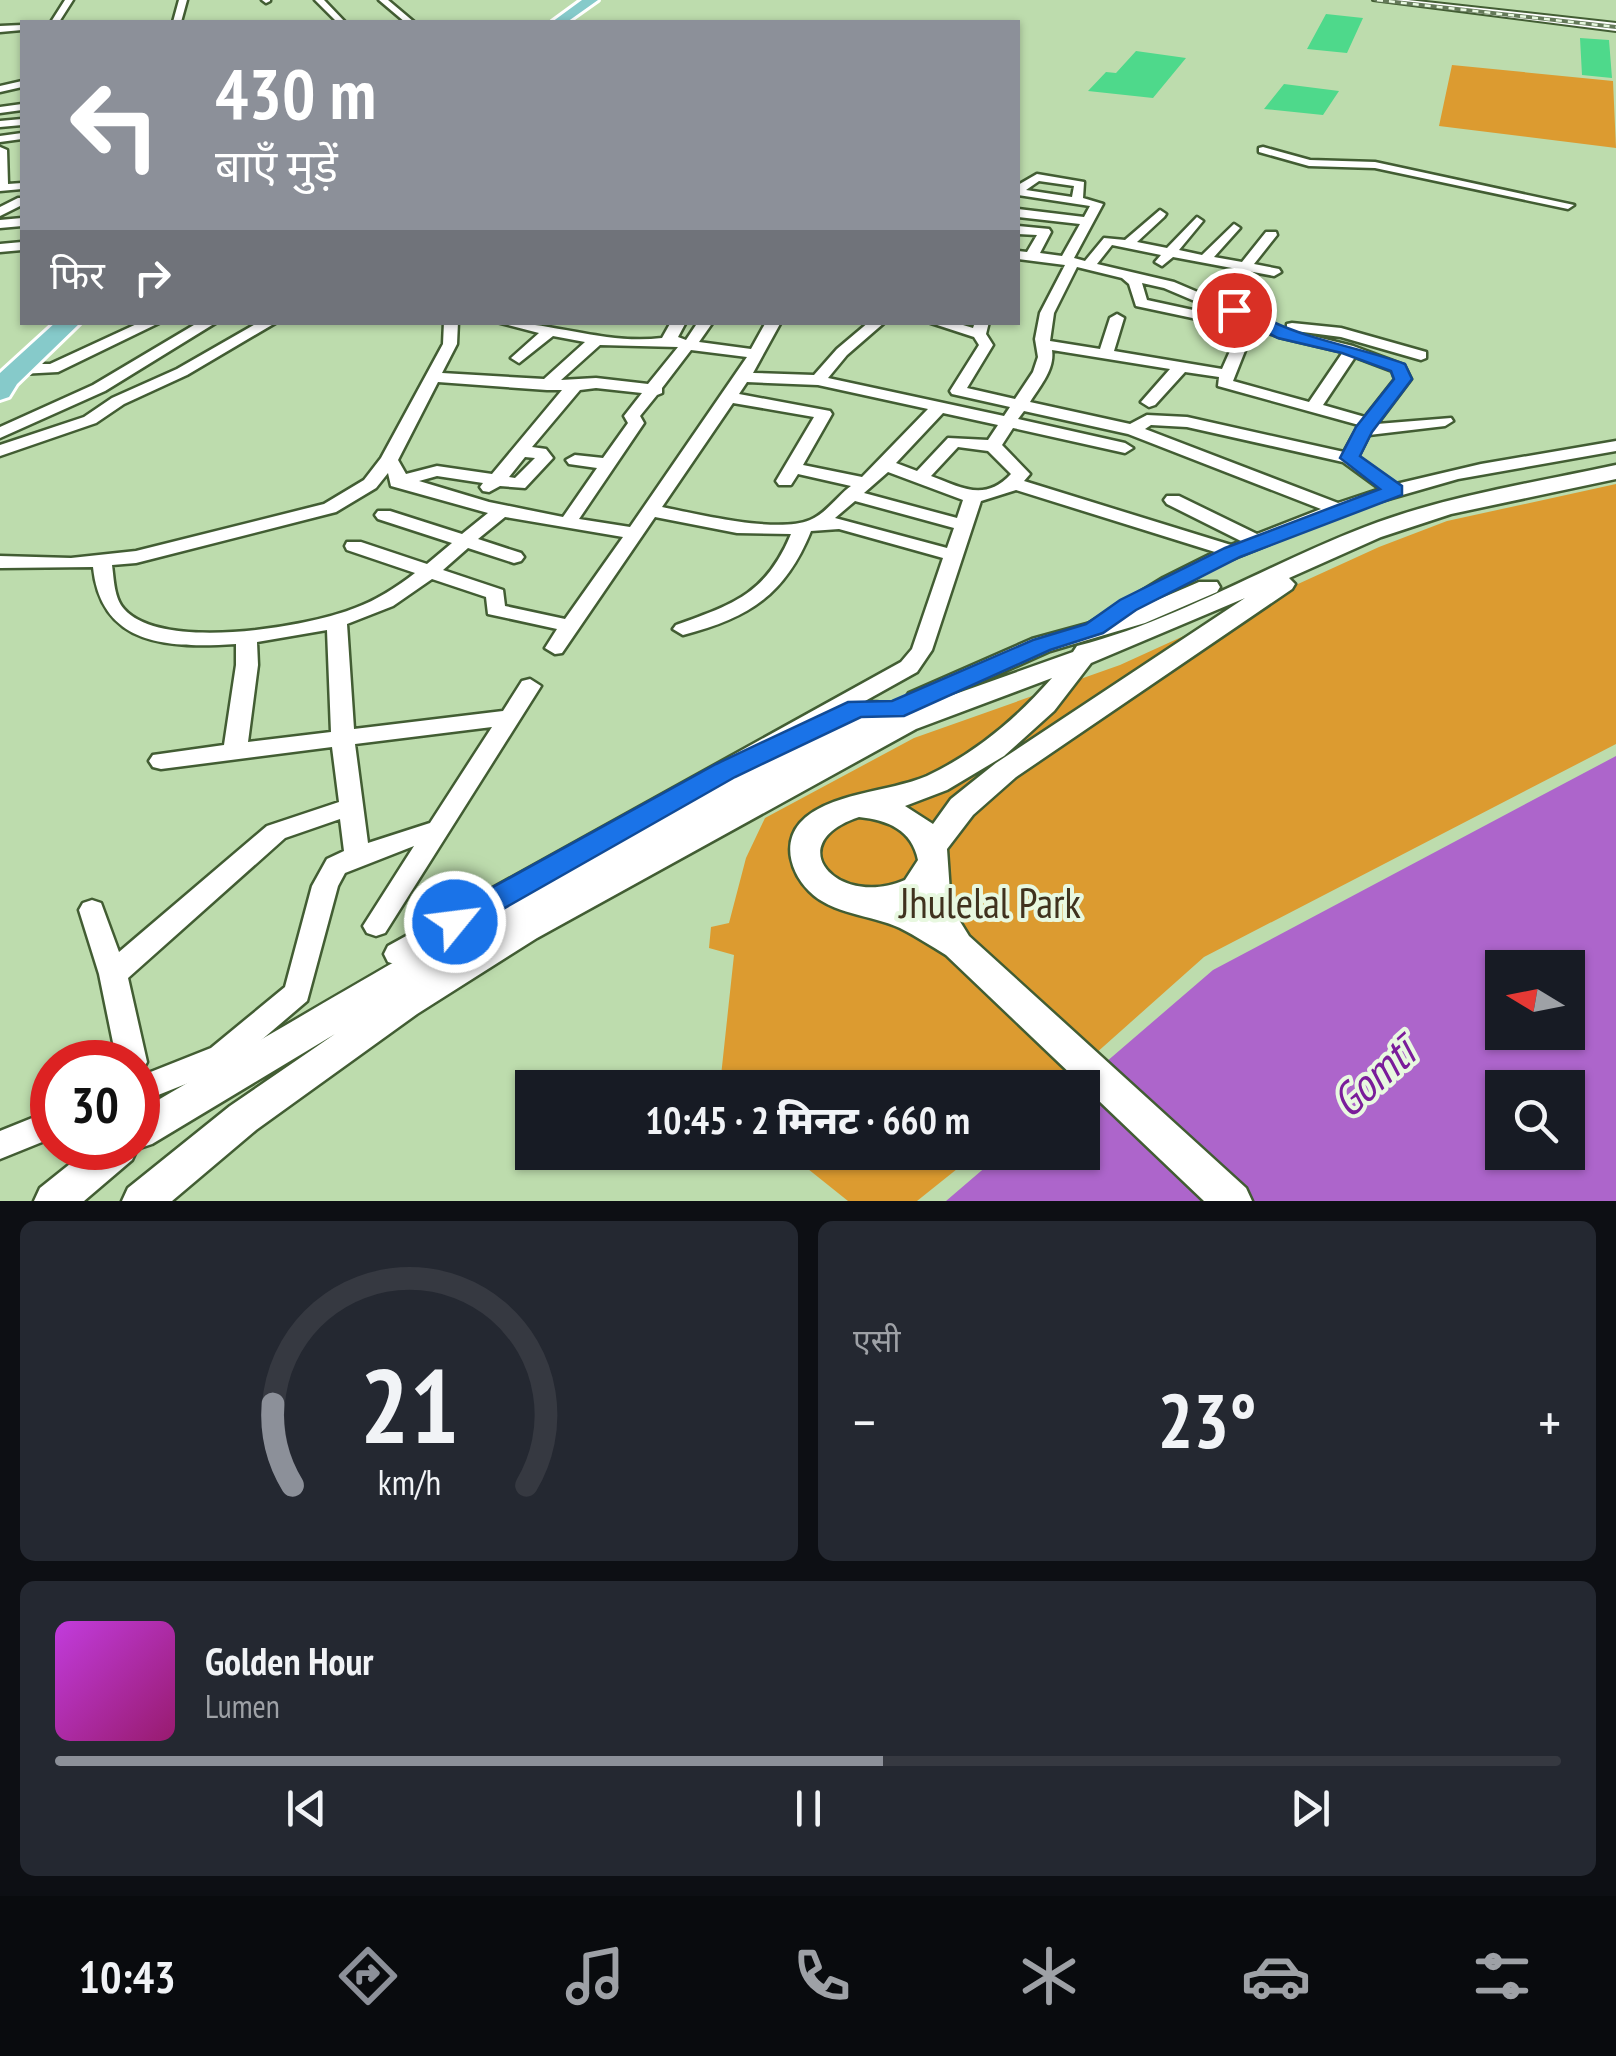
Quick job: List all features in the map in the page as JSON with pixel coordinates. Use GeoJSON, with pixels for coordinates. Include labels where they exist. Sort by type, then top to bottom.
{"type":"FeatureCollection","features":[{"type":"Feature","properties":{"kind":"main road"},"geometry":{"type":"LineString","coordinates":[[552,20],[581,0]]}},
{"type":"Feature","properties":{"kind":"main road"},"geometry":{"type":"LineString","coordinates":[[562,20],[592,0]]}},
{"type":"Feature","properties":{"kind":"main road"},"geometry":{"type":"LineString","coordinates":[[1379,0],[1616,26]]}},
{"type":"Feature","properties":{"kind":"main road"},"geometry":{"type":"LineString","coordinates":[[1402,0],[1616,26]]}},
{"type":"Feature","properties":{"kind":"main road"},"geometry":{"type":"LineString","coordinates":[[7,380],[67,325]]}},
{"type":"Feature","properties":{"kind":"street"},"geometry":{"type":"LineString","coordinates":[[319,0],[340,20]]}},
{"type":"Feature","properties":{"kind":"street"},"geometry":{"type":"LineString","coordinates":[[383,0],[408,20]]}},
{"type":"Feature","properties":{"kind":"street"},"geometry":{"type":"LineString","coordinates":[[0,139],[12,145],[2,170],[2,188],[20,186]]}},
{"type":"Feature","properties":{"kind":"street"},"geometry":{"type":"LineString","coordinates":[[1263,150],[1309,164],[1375,166],[1568,205]]}},
{"type":"Feature","properties":{"kind":"street"},"geometry":{"type":"LineString","coordinates":[[992,446],[1041,372],[1046,357],[1043,344],[1047,312],[1076,262],[1097,204],[1020,191]]}},
{"type":"Feature","properties":{"kind":"street"},"geometry":{"type":"LineString","coordinates":[[0,212],[20,204]]}},
{"type":"Feature","properties":{"kind":"street"},"geometry":{"type":"LineString","coordinates":[[1020,213],[1088,221]]}},
{"type":"Feature","properties":{"kind":"street"},"geometry":{"type":"LineString","coordinates":[[1123,272],[1134,246],[1160,214]]}},
{"type":"Feature","properties":{"kind":"street"},"geometry":{"type":"LineString","coordinates":[[1148,279],[1196,222]]}},
{"type":"Feature","properties":{"kind":"street"},"geometry":{"type":"LineString","coordinates":[[1205,260],[1234,228]]}},
{"type":"Feature","properties":{"kind":"street"},"geometry":{"type":"LineString","coordinates":[[1020,230],[1044,232],[1025,255]]}},
{"type":"Feature","properties":{"kind":"street"},"geometry":{"type":"LineString","coordinates":[[1245,266],[1271,235]]}},
{"type":"Feature","properties":{"kind":"street"},"geometry":{"type":"LineString","coordinates":[[1076,262],[1109,241],[1274,272]]}},
{"type":"Feature","properties":{"kind":"street"},"geometry":{"type":"LineString","coordinates":[[1025,255],[1148,279],[1263,324],[1399,368],[1404,379],[1366,427],[1350,458]]}},
{"type":"Feature","properties":{"kind":"street"},"geometry":{"type":"LineString","coordinates":[[1123,272],[1136,282],[1141,303],[1216,319],[1241,313]]}},
{"type":"Feature","properties":{"kind":"street"},"geometry":{"type":"LineString","coordinates":[[1106,353],[1117,318]]}},
{"type":"Feature","properties":{"kind":"street"},"geometry":{"type":"LineString","coordinates":[[1421,355],[1370,338],[1318,327],[1263,324],[1241,342],[1224,383],[1366,427],[1445,421]]}},
{"type":"Feature","properties":{"kind":"street"},"geometry":{"type":"LineString","coordinates":[[7,380],[53,369],[148,325]]}},
{"type":"Feature","properties":{"kind":"street"},"geometry":{"type":"LineString","coordinates":[[0,433],[99,388],[205,325]]}},
{"type":"Feature","properties":{"kind":"street"},"geometry":{"type":"LineString","coordinates":[[0,451],[90,420],[265,325]]}},
{"type":"Feature","properties":{"kind":"street"},"geometry":{"type":"LineString","coordinates":[[0,562],[72,564],[136,557],[330,508],[370,484],[390,460],[450,344],[451,325]]}},
{"type":"Feature","properties":{"kind":"street"},"geometry":{"type":"LineString","coordinates":[[532,325],[628,346],[684,344]]}},
{"type":"Feature","properties":{"kind":"street"},"geometry":{"type":"LineString","coordinates":[[676,325],[668,339],[756,354]]}},
{"type":"Feature","properties":{"kind":"street"},"geometry":{"type":"LineString","coordinates":[[567,524],[636,424],[632,416],[656,390],[684,344],[703,325]]}},
{"type":"Feature","properties":{"kind":"street"},"geometry":{"type":"LineString","coordinates":[[555,648],[730,397],[772,325]]}},
{"type":"Feature","properties":{"kind":"street"},"geometry":{"type":"LineString","coordinates":[[782,407],[874,325]]}},
{"type":"Feature","properties":{"kind":"street"},"geometry":{"type":"LineString","coordinates":[[519,358],[559,328]]}},
{"type":"Feature","properties":{"kind":"street"},"geometry":{"type":"LineString","coordinates":[[981,328],[986,345],[958,391],[1133,430],[1341,510]]}},
{"type":"Feature","properties":{"kind":"street"},"geometry":{"type":"LineString","coordinates":[[547,384],[599,338]]}},
{"type":"Feature","properties":{"kind":"street"},"geometry":{"type":"LineString","coordinates":[[1043,344],[1228,374]]}},
{"type":"Feature","properties":{"kind":"street"},"geometry":{"type":"LineString","coordinates":[[1313,408],[1352,350]]}},
{"type":"Feature","properties":{"kind":"street"},"geometry":{"type":"LineString","coordinates":[[1149,402],[1182,366]]}},
{"type":"Feature","properties":{"kind":"street"},"geometry":{"type":"LineString","coordinates":[[743,376],[811,380],[1125,448]]}},
{"type":"Feature","properties":{"kind":"street"},"geometry":{"type":"LineString","coordinates":[[430,377],[500,378],[575,386],[596,383],[656,390]]}},
{"type":"Feature","properties":{"kind":"street"},"geometry":{"type":"LineString","coordinates":[[370,484],[384,486],[437,471],[519,484],[544,458],[520,452],[547,410],[575,386]]}},
{"type":"Feature","properties":{"kind":"street"},"geometry":{"type":"LineString","coordinates":[[730,397],[824,414],[788,475],[870,479],[922,476],[935,486],[973,498],[1007,490],[1021,474],[992,446],[954,442],[922,476]]}},
{"type":"Feature","properties":{"kind":"street"},"geometry":{"type":"LineString","coordinates":[[683,630],[746,606],[767,592],[789,566],[810,526],[870,479],[940,406]]}},
{"type":"Feature","properties":{"kind":"street"},"geometry":{"type":"LineString","coordinates":[[1133,430],[1147,420],[1187,422],[1350,458],[1394,490]]}},
{"type":"Feature","properties":{"kind":"street"},"geometry":{"type":"LineString","coordinates":[[965,951],[911,919],[834,894],[819,884],[803,858],[803,847],[813,828],[832,813],[906,794],[978,760],[1034,718],[1090,641],[1128,605],[1233,552],[1394,490],[1438,478],[1616,446]]}},
{"type":"Feature","properties":{"kind":"street"},"geometry":{"type":"LineString","coordinates":[[142,1201],[244,1118],[356,1038],[525,929],[906,722],[1136,618],[1407,504],[1616,459]]}},
{"type":"Feature","properties":{"kind":"street"},"geometry":{"type":"LineString","coordinates":[[390,460],[401,482],[468,506],[636,533]]}},
{"type":"Feature","properties":{"kind":"street"},"geometry":{"type":"LineString","coordinates":[[575,460],[607,464]]}},
{"type":"Feature","properties":{"kind":"street"},"geometry":{"type":"LineString","coordinates":[[160,1119],[550,890],[808,749],[1041,645],[1135,638],[1373,532],[1444,508],[1616,472]]}},
{"type":"Feature","properties":{"kind":"street"},"geometry":{"type":"LineString","coordinates":[[870,479],[962,526]]}},
{"type":"Feature","properties":{"kind":"street"},"geometry":{"type":"LineString","coordinates":[[468,506],[496,480]]}},
{"type":"Feature","properties":{"kind":"street"},"geometry":{"type":"LineString","coordinates":[[1013,482],[1233,552]]}},
{"type":"Feature","properties":{"kind":"street"},"geometry":{"type":"LineString","coordinates":[[398,954],[910,667],[922,650],[973,498]]}},
{"type":"Feature","properties":{"kind":"street"},"geometry":{"type":"LineString","coordinates":[[1172,500],[1259,542]]}},
{"type":"Feature","properties":{"kind":"street"},"geometry":{"type":"LineString","coordinates":[[651,511],[737,526],[840,523],[952,555]]}},
{"type":"Feature","properties":{"kind":"street"},"geometry":{"type":"LineString","coordinates":[[102,561],[105,590],[118,616],[142,632],[193,638],[246,638],[337,622],[388,601],[500,512]]}},
{"type":"Feature","properties":{"kind":"street"},"geometry":{"type":"LineString","coordinates":[[384,514],[514,557]]}},
{"type":"Feature","properties":{"kind":"street"},"geometry":{"type":"LineString","coordinates":[[354,546],[496,594],[495,610],[570,626]]}},
{"type":"Feature","properties":{"kind":"street"},"geometry":{"type":"LineString","coordinates":[[863,902],[906,894],[962,807],[1006,770],[1244,613],[1319,556]]}},
{"type":"Feature","properties":{"kind":"street"},"geometry":{"type":"LineString","coordinates":[[337,622],[342,740],[356,856]]}},
{"type":"Feature","properties":{"kind":"street"},"geometry":{"type":"LineString","coordinates":[[234,752],[247,665],[246,638]]}},
{"type":"Feature","properties":{"kind":"street"},"geometry":{"type":"LineString","coordinates":[[376,926],[530,686]]}},
{"type":"Feature","properties":{"kind":"street"},"geometry":{"type":"LineString","coordinates":[[726,771],[857,708],[895,710]]}},
{"type":"Feature","properties":{"kind":"street"},"geometry":{"type":"LineString","coordinates":[[161,761],[511,717]]}},
{"type":"Feature","properties":{"kind":"street"},"geometry":{"type":"LineString","coordinates":[[114,974],[276,832],[350,806]]}},
{"type":"Feature","properties":{"kind":"street"},"geometry":{"type":"LineString","coordinates":[[858,806],[886,808],[911,819],[928,836],[935,908],[965,951],[1232,1201]]}},
{"type":"Feature","properties":{"kind":"street"},"geometry":{"type":"LineString","coordinates":[[160,1081],[221,1057],[297,993],[325,886],[336,866],[438,828]]}},
{"type":"Feature","properties":{"kind":"street"},"geometry":{"type":"LineString","coordinates":[[92,910],[114,974],[128,1040]]}},
{"type":"Feature","properties":{"kind":"street"},"geometry":{"type":"LineString","coordinates":[[0,1145],[30,1133]]}},
{"type":"Feature","properties":{"kind":"street"},"geometry":{"type":"LineString","coordinates":[[54,1201],[91,1170]]}},
{"type":"Feature","properties":{"kind":"green space"},"geometry":{"type":"Polygon","coordinates":[[[1452,65],[1613,81],[1616,148],[1439,126],[1452,65]]]}},
{"type":"Feature","properties":{"kind":"green space","name":"Jhulelal Park"},"geometry":{"type":"Polygon","coordinates":[[[1616,484],[1616,744],[1204,957],[1077,1070],[722,1070],[734,955],[709,948],[711,927],[729,923],[746,858],[765,818],[914,738],[1120,665],[1379,547],[1447,521],[1616,484]]]}},
{"type":"Feature","properties":{"kind":"green space"},"geometry":{"type":"Polygon","coordinates":[[[809,1170],[956,1170],[917,1201],[848,1201],[809,1170]]]}},
{"type":"Feature","properties":{"kind":"water","name":"Gomtī"},"geometry":{"type":"Polygon","coordinates":[[[1616,756],[1616,1201],[946,1201],[982,1170],[1100,1170],[1100,1070],[1097,1070],[1213,970],[1616,756]]]}},
{"type":"Feature","properties":{"kind":"building"},"geometry":{"type":"Polygon","coordinates":[[[1326,14],[1363,18],[1347,53],[1307,49],[1326,14]]]}},
{"type":"Feature","properties":{"kind":"building"},"geometry":{"type":"Polygon","coordinates":[[[1580,38],[1609,40],[1612,78],[1582,75],[1580,38]]]}},
{"type":"Feature","properties":{"kind":"building"},"geometry":{"type":"Polygon","coordinates":[[[1136,51],[1186,58],[1153,98],[1088,91],[1106,72],[1116,73],[1136,51]]]}},
{"type":"Feature","properties":{"kind":"building"},"geometry":{"type":"Polygon","coordinates":[[[1284,84],[1339,91],[1323,115],[1264,109],[1284,84]]]}},
{"type":"Feature","properties":{"kind":"railway"},"geometry":{"type":"LineString","coordinates":[[1377,0],[1616,27]]}},
{"type":"Feature","properties":{"kind":"route"},"geometry":{"type":"LineString","coordinates":[[455,922],[726,771],[857,708],[895,710],[1041,645],[1094,628],[1128,605],[1233,552],[1394,490],[1350,458],[1363,431],[1404,379],[1399,368],[1284,334],[1234,310]]}}]}
